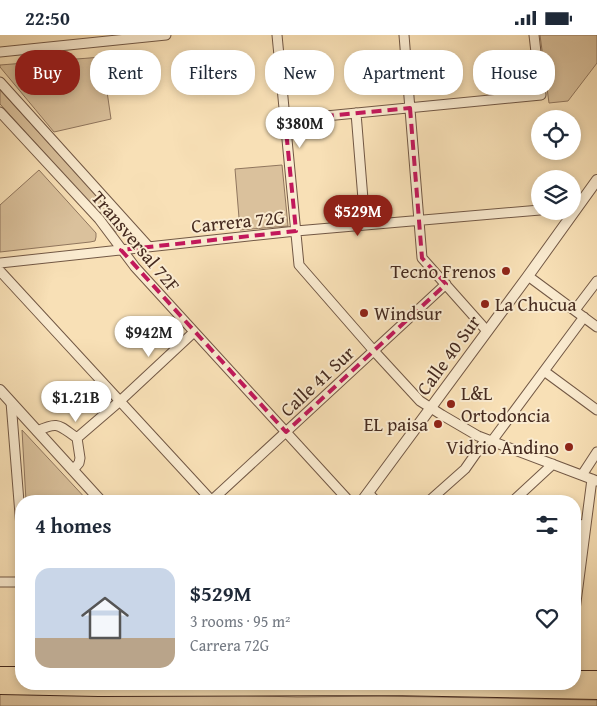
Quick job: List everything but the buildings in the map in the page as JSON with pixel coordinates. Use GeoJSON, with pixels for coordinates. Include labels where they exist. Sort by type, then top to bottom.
{"type":"FeatureCollection","features":[{"type":"Feature","properties":{"kind":"highway"},"geometry":{"type":"LineString","coordinates":[[0,674],[15,674]]}},
{"type":"Feature","properties":{"kind":"highway"},"geometry":{"type":"LineString","coordinates":[[581,677],[597,678]]}},
{"type":"Feature","properties":{"kind":"highway"},"geometry":{"type":"LineString","coordinates":[[0,687],[15,687]]}},
{"type":"Feature","properties":{"kind":"highway"},"geometry":{"type":"LineString","coordinates":[[495,690],[597,692]]}},
{"type":"Feature","properties":{"kind":"street"},"geometry":{"type":"LineString","coordinates":[[0,52],[166,35]]}},
{"type":"Feature","properties":{"kind":"street"},"geometry":{"type":"LineString","coordinates":[[276,35],[299,265],[420,401],[467,430],[489,440],[594,480],[581,562]]}},
{"type":"Feature","properties":{"kind":"street"},"geometry":{"type":"LineString","coordinates":[[404,35],[422,258],[488,331]]}},
{"type":"Feature","properties":{"kind":"street"},"geometry":{"type":"LineString","coordinates":[[285,121],[541,95],[534,35]]}},
{"type":"Feature","properties":{"kind":"street","name":"Transversal 72F"},"geometry":{"type":"LineString","coordinates":[[0,82],[149,247]]}},
{"type":"Feature","properties":{"kind":"street","name":"Transversal 72F"},"geometry":{"type":"LineString","coordinates":[[0,112],[99,219],[135,267],[344,495]]}},
{"type":"Feature","properties":{"kind":"street"},"geometry":{"type":"LineString","coordinates":[[356,113],[365,225]]}},
{"type":"Feature","properties":{"kind":"street","name":"Calle 40 Sur"},"geometry":{"type":"LineString","coordinates":[[581,201],[597,181]]}},
{"type":"Feature","properties":{"kind":"street","name":"Carrera 72G"},"geometry":{"type":"LineString","coordinates":[[0,263],[296,231],[531,211]]}},
{"type":"Feature","properties":{"kind":"street","name":"Calle 40 Sur"},"geometry":{"type":"LineString","coordinates":[[366,495],[488,331],[567,220]]}},
{"type":"Feature","properties":{"kind":"street"},"geometry":{"type":"LineString","coordinates":[[0,271],[206,495]]}},
{"type":"Feature","properties":{"kind":"street"},"geometry":{"type":"LineString","coordinates":[[528,276],[597,327]]}},
{"type":"Feature","properties":{"kind":"street"},"geometry":{"type":"LineString","coordinates":[[575,310],[597,281]]}},
{"type":"Feature","properties":{"kind":"street","name":"Calle 41 Sur"},"geometry":{"type":"LineString","coordinates":[[218,495],[446,285]]}},
{"type":"Feature","properties":{"kind":"street"},"geometry":{"type":"LineString","coordinates":[[436,495],[465,469],[544,371],[584,317]]}},
{"type":"Feature","properties":{"kind":"street"},"geometry":{"type":"LineString","coordinates":[[77,438],[194,332]]}},
{"type":"Feature","properties":{"kind":"street"},"geometry":{"type":"LineString","coordinates":[[544,371],[597,410]]}},
{"type":"Feature","properties":{"kind":"street"},"geometry":{"type":"LineString","coordinates":[[0,390],[96,495]]}},
{"type":"Feature","properties":{"kind":"street"},"geometry":{"type":"LineString","coordinates":[[11,402],[18,495]]}},
{"type":"Feature","properties":{"kind":"street"},"geometry":{"type":"LineString","coordinates":[[37,431],[51,425],[59,426],[77,438],[80,457],[79,463],[73,470]]}},
{"type":"Feature","properties":{"kind":"street"},"geometry":{"type":"LineString","coordinates":[[582,475],[597,452]]}},
{"type":"Feature","properties":{"kind":"street"},"geometry":{"type":"LineString","coordinates":[[519,495],[553,464]]}},
{"type":"Feature","properties":{"kind":"street"},"geometry":{"type":"LineString","coordinates":[[581,527],[586,522]]}},
{"type":"Feature","properties":{"kind":"street"},"geometry":{"type":"LineString","coordinates":[[0,582],[15,582]]}},
{"type":"Feature","properties":{"kind":"highlighted area"},"geometry":{"type":"Polygon","coordinates":[[[410,108],[422,258],[446,284],[286,432],[121,250],[296,231],[285,120],[410,108]]]}},
{"type":"Feature","properties":{"kind":"shaded area"},"geometry":{"type":"Polygon","coordinates":[[[540,35],[597,35],[597,63],[568,101],[549,103],[548,95],[555,95],[555,50],[542,50],[540,35]]]}},
{"type":"Feature","properties":{"kind":"shaded area"},"geometry":{"type":"Polygon","coordinates":[[[90,58],[90,95],[108,95],[111,119],[54,132],[23,95],[80,95],[80,59],[90,58]]]}},
{"type":"Feature","properties":{"kind":"shaded area"},"geometry":{"type":"Polygon","coordinates":[[[15,64],[15,85],[0,67],[0,65],[15,64]]]}},
{"type":"Feature","properties":{"kind":"shaded area"},"geometry":{"type":"Polygon","coordinates":[[[0,90],[126,228],[116,232],[0,104],[0,90]]]}},
{"type":"Feature","properties":{"kind":"shaded area"},"geometry":{"type":"Polygon","coordinates":[[[282,165],[288,226],[240,230],[235,169],[282,165]]]}},
{"type":"Feature","properties":{"kind":"shaded area"},"geometry":{"type":"Polygon","coordinates":[[[39,170],[96,233],[95,241],[0,252],[0,205],[39,170]]]}},
{"type":"Feature","properties":{"kind":"shaded area"},"geometry":{"type":"Polygon","coordinates":[[[22,430],[82,495],[26,495],[22,430]]]}},
{"type":"Feature","properties":{"kind":"shaded area"},"geometry":{"type":"Polygon","coordinates":[[[0,692],[597,700],[597,706],[0,706],[0,692]]]}},
{"type":"Feature","properties":{"kind":"place","name":"Tecno Frenos"},"geometry":{"type":"Point","coordinates":[506,271]}},
{"type":"Feature","properties":{"kind":"place","name":"La Chucua"},"geometry":{"type":"Point","coordinates":[485,304]}},
{"type":"Feature","properties":{"kind":"place","name":"Windsur"},"geometry":{"type":"Point","coordinates":[364,313]}},
{"type":"Feature","properties":{"kind":"place","name":"L&L Ortodoncia"},"geometry":{"type":"Point","coordinates":[451,404]}},
{"type":"Feature","properties":{"kind":"place","name":"EL paisa"},"geometry":{"type":"Point","coordinates":[438,424]}},
{"type":"Feature","properties":{"kind":"place","name":"Vidrio Andino"},"geometry":{"type":"Point","coordinates":[569,447]}}]}
